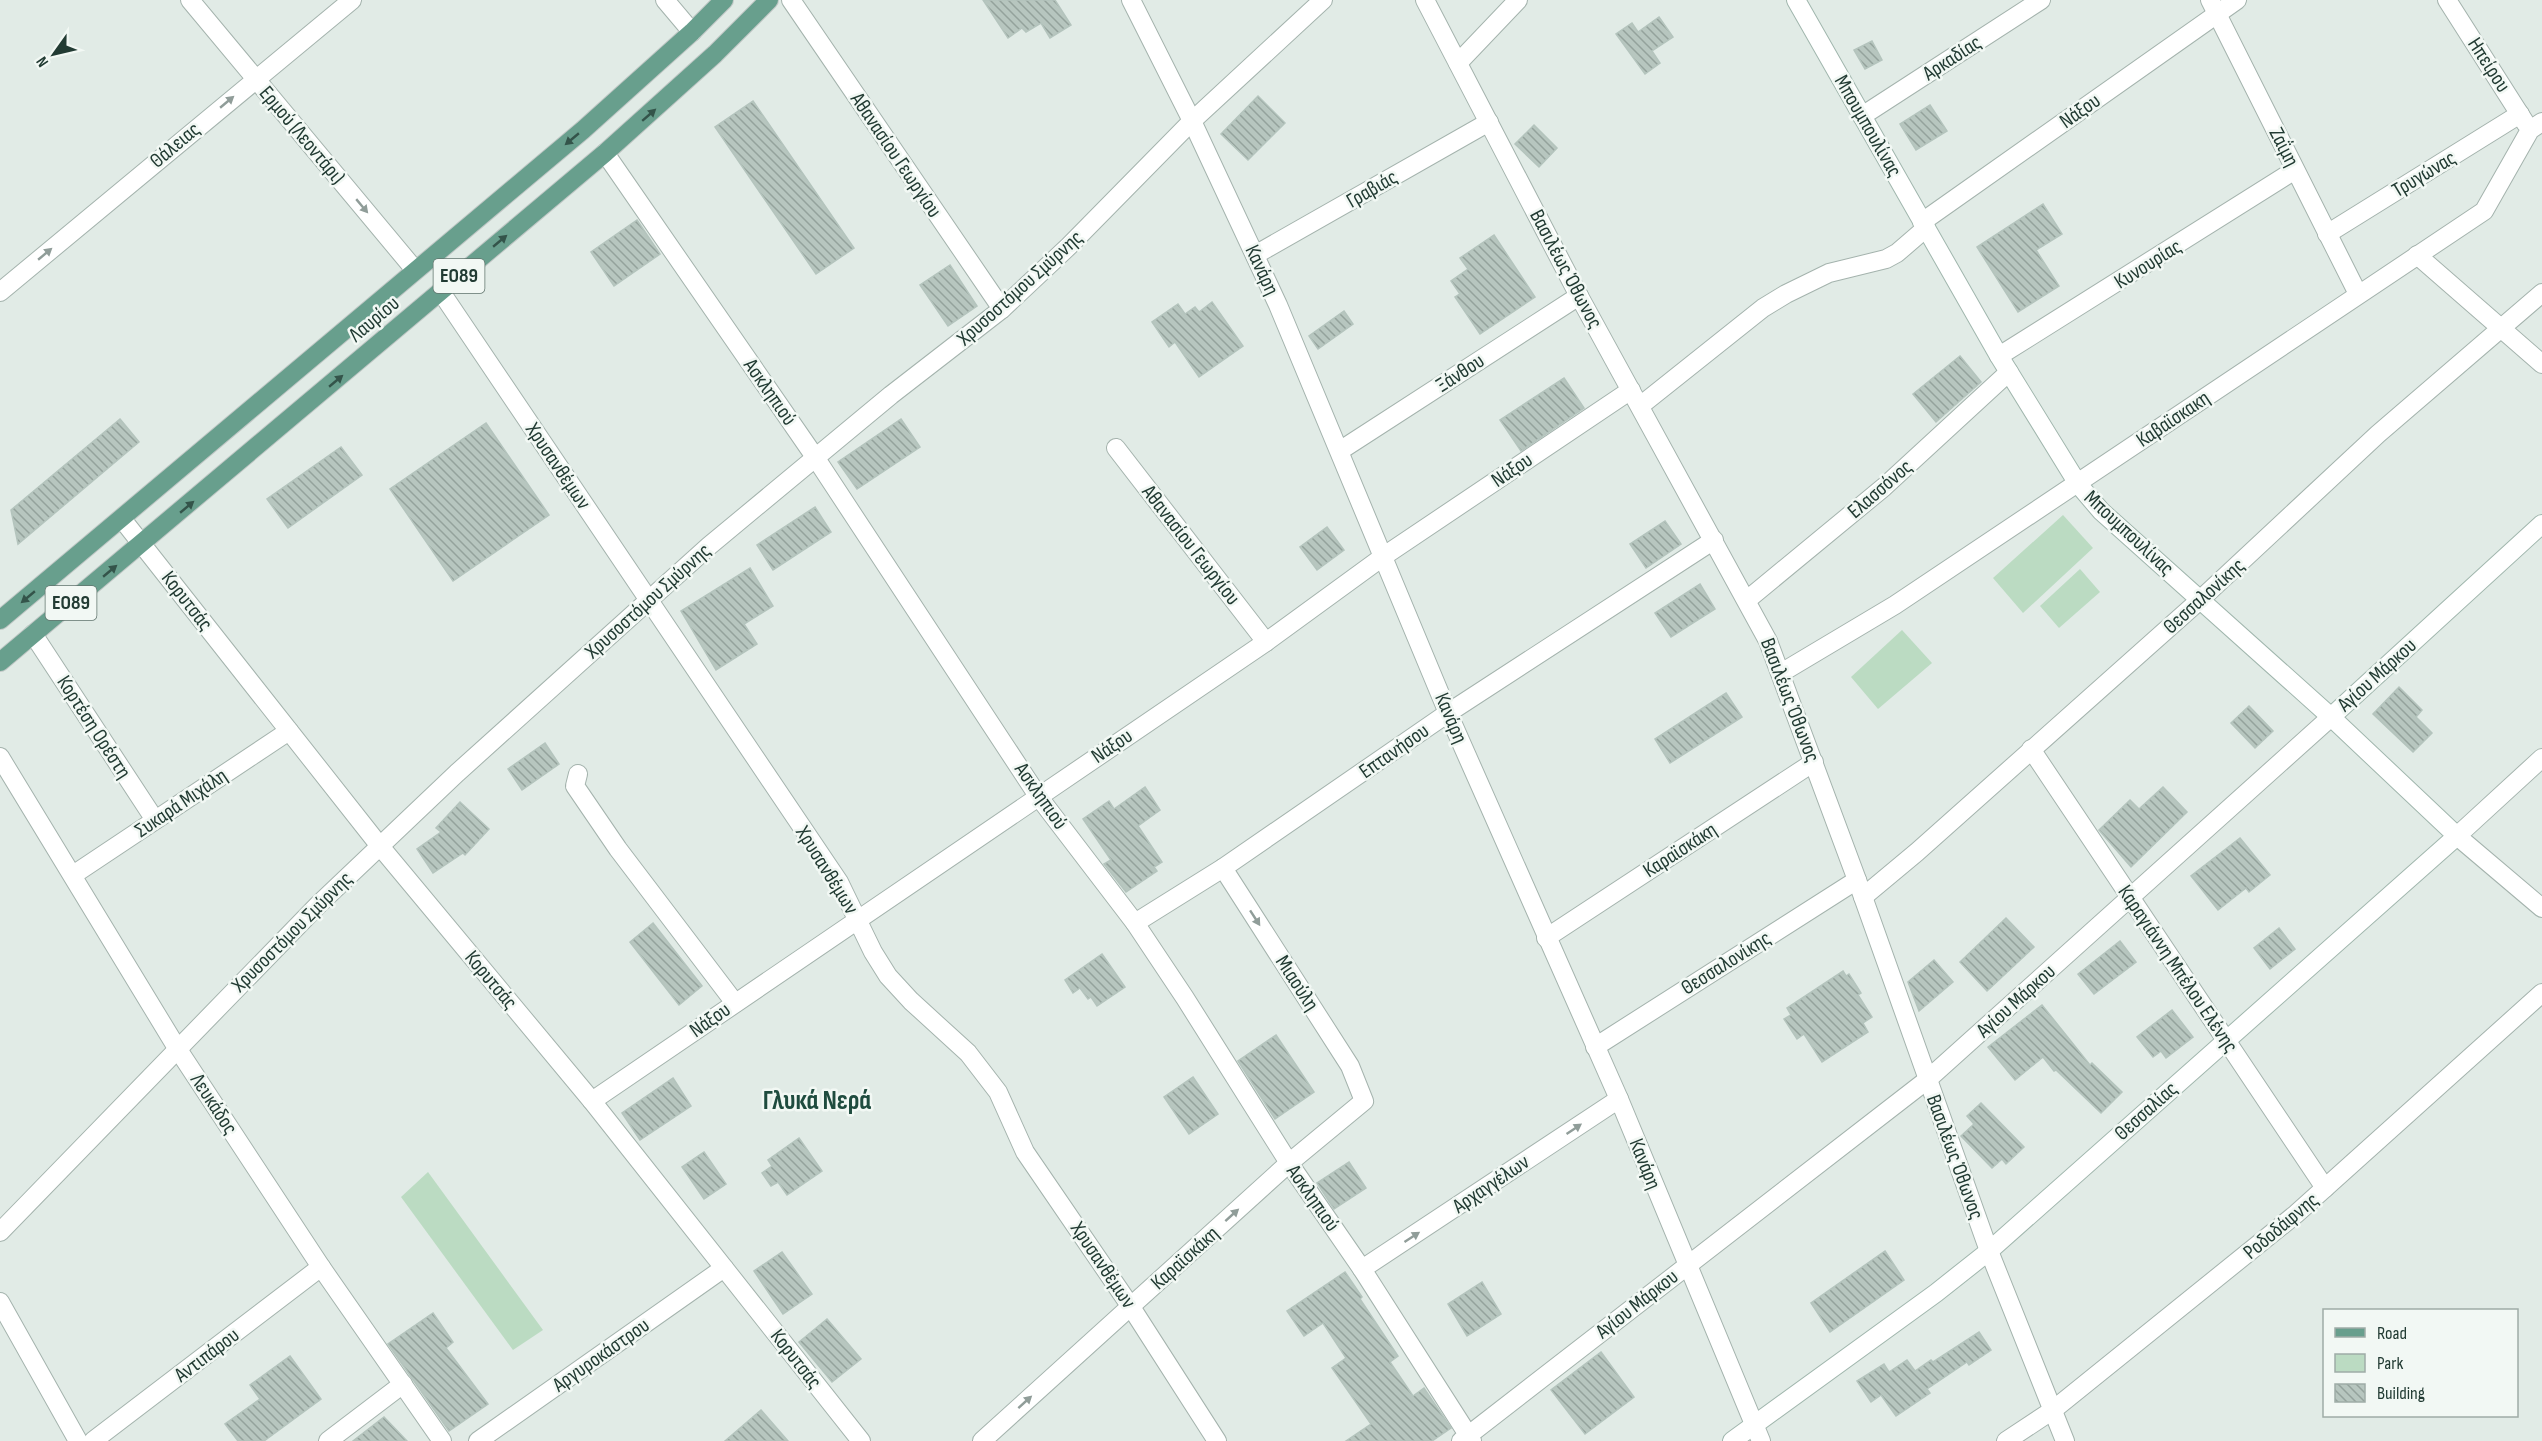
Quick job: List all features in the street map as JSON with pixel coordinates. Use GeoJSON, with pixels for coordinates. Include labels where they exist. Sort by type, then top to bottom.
{"type":"FeatureCollection","features":[{"type":"Feature","properties":{"kind":"main road","name":"Λαυρίου"},"geometry":{"type":"LineString","coordinates":[[0,620],[583,130],[692,32],[724,0]]}},
{"type":"Feature","properties":{"kind":"main road","name":"Λαυρίου"},"geometry":{"type":"LineString","coordinates":[[0,662],[605,153],[716,54],[769,0]]}},
{"type":"Feature","properties":{"kind":"street","name":"Ερμού (Λεοντάρι)"},"geometry":{"type":"LineString","coordinates":[[190,0],[415,270]]}},
{"type":"Feature","properties":{"kind":"street","name":"Θάλειας"},"geometry":{"type":"LineString","coordinates":[[0,292],[352,0]]}},
{"type":"Feature","properties":{"kind":"street"},"geometry":{"type":"LineString","coordinates":[[665,0],[692,32]]}},
{"type":"Feature","properties":{"kind":"street","name":"Αθανασίου Γεωργίου"},"geometry":{"type":"LineString","coordinates":[[791,0],[1002,309]]}},
{"type":"Feature","properties":{"kind":"street","name":"Κανάρη"},"geometry":{"type":"LineString","coordinates":[[1131,0],[1192,121],[1255,255],[1341,450],[1448,713],[1619,1100],[1758,1433]]}},
{"type":"Feature","properties":{"kind":"street","name":"Χρυσοστόμου Σμύρνης"},"geometry":{"type":"LineString","coordinates":[[0,1232],[177,1048],[380,845],[649,599],[815,457],[1002,309],[1069,246],[1192,121],[1323,0]]}},
{"type":"Feature","properties":{"kind":"street","name":"Βασιλέως Όθωνος"},"geometry":{"type":"LineString","coordinates":[[1425,0],[1579,296],[1768,641],[1860,888],[1989,1251],[2064,1441]]}},
{"type":"Feature","properties":{"kind":"street"},"geometry":{"type":"LineString","coordinates":[[1458,63],[1518,0]]}},
{"type":"Feature","properties":{"kind":"street","name":"Αρκαδίας"},"geometry":{"type":"LineString","coordinates":[[1862,116],[2041,0]]}},
{"type":"Feature","properties":{"kind":"street","name":"Νάξου"},"geometry":{"type":"LineString","coordinates":[[592,1101],[1266,642],[1384,556],[1636,398],[1748,321],[1763,308],[1814,278],[1886,259],[1897,253],[1924,225],[2213,7],[2237,0]]}},
{"type":"Feature","properties":{"kind":"street","name":"Ηπείρου"},"geometry":{"type":"LineString","coordinates":[[2447,0],[2520,114],[2536,126]]}},
{"type":"Feature","properties":{"kind":"street","name":"Μπουμπουλίνας"},"geometry":{"type":"LineString","coordinates":[[1799,1],[1999,356],[2078,484],[2101,511],[2331,717],[2457,836],[2542,908]]}},
{"type":"Feature","properties":{"kind":"street","name":"Ζαΐμη"},"geometry":{"type":"LineString","coordinates":[[2213,7],[2358,294]]}},
{"type":"Feature","properties":{"kind":"street","name":"Τρυγώνας"},"geometry":{"type":"LineString","coordinates":[[2327,234],[2520,114]]}},
{"type":"Feature","properties":{"kind":"street","name":"Γραβιάς"},"geometry":{"type":"LineString","coordinates":[[1255,255],[1489,122]]}},
{"type":"Feature","properties":{"kind":"street","name":"Καβαϊσκακη"},"geometry":{"type":"LineString","coordinates":[[1780,673],[1895,605],[2484,211],[2536,126]]}},
{"type":"Feature","properties":{"kind":"street","name":"Ασκληπιού"},"geometry":{"type":"LineString","coordinates":[[605,153],[815,457],[1038,796],[1135,923],[1289,1163],[1362,1269],[1467,1439]]}},
{"type":"Feature","properties":{"kind":"street","name":"Κυνουρίας"},"geometry":{"type":"LineString","coordinates":[[1999,356],[2295,170]]}},
{"type":"Feature","properties":{"kind":"street"},"geometry":{"type":"LineString","coordinates":[[2416,255],[2542,364]]}},
{"type":"Feature","properties":{"kind":"street","name":"Χρυσανθέμων"},"geometry":{"type":"LineString","coordinates":[[441,292],[839,882],[873,952],[888,976],[905,995],[969,1053],[998,1092],[1025,1152],[1131,1307],[1217,1441]]}},
{"type":"Feature","properties":{"kind":"street","name":"Θεσσαλονίκης"},"geometry":{"type":"LineString","coordinates":[[1596,1047],[1917,852],[2201,599],[2379,434],[2542,293]]}},
{"type":"Feature","properties":{"kind":"street","name":"Ξάνθου"},"geometry":{"type":"LineString","coordinates":[[1341,450],[1579,296]]}},
{"type":"Feature","properties":{"kind":"street","name":"Ελασσόνος"},"geometry":{"type":"LineString","coordinates":[[1747,600],[1884,488],[2009,372]]}},
{"type":"Feature","properties":{"kind":"street","name":"Αθανασίου Γεωργίου"},"geometry":{"type":"LineString","coordinates":[[1116,448],[1266,642]]}},
{"type":"Feature","properties":{"kind":"street","name":"Κορυτσάς"},"geometry":{"type":"LineString","coordinates":[[122,519],[288,731],[592,1101],[861,1441]]}},
{"type":"Feature","properties":{"kind":"street","name":"Αγίου Μάρκου"},"geometry":{"type":"LineString","coordinates":[[1467,1439],[1687,1264],[1927,1080],[2131,898],[2542,524]]}},
{"type":"Feature","properties":{"kind":"street","name":"Επτανήσου"},"geometry":{"type":"LineString","coordinates":[[1135,923],[1224,868],[1448,713],[1714,540]]}},
{"type":"Feature","properties":{"kind":"street","name":"Κορτέση Ορέστη"},"geometry":{"type":"LineString","coordinates":[[33,634],[155,820]]}},
{"type":"Feature","properties":{"kind":"street","name":"Συκαρά Μιχάλη"},"geometry":{"type":"LineString","coordinates":[[73,875],[288,731]]}},
{"type":"Feature","properties":{"kind":"street","name":"Καραγιάννη Μπέλου Ελένης"},"geometry":{"type":"LineString","coordinates":[[2031,749],[2325,1188]]}},
{"type":"Feature","properties":{"kind":"street","name":"Λευκάδος"},"geometry":{"type":"LineString","coordinates":[[0,757],[177,1048],[321,1267],[442,1441]]}},
{"type":"Feature","properties":{"kind":"street","name":"Θεσσαλίας"},"geometry":{"type":"LineString","coordinates":[[1732,1441],[1758,1433],[1989,1251],[2542,758]]}},
{"type":"Feature","properties":{"kind":"street","name":"Καραϊσκάκη"},"geometry":{"type":"LineString","coordinates":[[1546,938],[1814,762]]}},
{"type":"Feature","properties":{"kind":"street"},"geometry":{"type":"LineString","coordinates":[[578,774],[575,786],[618,849],[735,1003]]}},
{"type":"Feature","properties":{"kind":"street","name":"Μιαούλη"},"geometry":{"type":"LineString","coordinates":[[1224,868],[1350,1066],[1364,1101]]}},
{"type":"Feature","properties":{"kind":"street","name":"Ροδοδάφνης"},"geometry":{"type":"LineString","coordinates":[[2006,1441],[2053,1410],[2325,1188],[2542,993]]}},
{"type":"Feature","properties":{"kind":"street","name":"Αρχαγγέλων"},"geometry":{"type":"LineString","coordinates":[[1362,1269],[1619,1100]]}},
{"type":"Feature","properties":{"kind":"street","name":"Καραϊσκάκη"},"geometry":{"type":"LineString","coordinates":[[982,1441],[1289,1163],[1364,1101]]}},
{"type":"Feature","properties":{"kind":"street","name":"Αντιπάρου"},"geometry":{"type":"LineString","coordinates":[[93,1441],[321,1267]]}},
{"type":"Feature","properties":{"kind":"street","name":"Αργυροκάστρου"},"geometry":{"type":"LineString","coordinates":[[478,1441],[724,1268]]}},
{"type":"Feature","properties":{"kind":"street"},"geometry":{"type":"LineString","coordinates":[[0,1302],[78,1441]]}},
{"type":"Feature","properties":{"kind":"street"},"geometry":{"type":"LineString","coordinates":[[328,1441],[403,1384]]}},
{"type":"Feature","properties":{"kind":"green space"},"geometry":{"type":"Polygon","coordinates":[[[2063,515],[2093,548],[2023,613],[1993,578],[2063,515]]]}},
{"type":"Feature","properties":{"kind":"green space"},"geometry":{"type":"Polygon","coordinates":[[[2080,569],[2100,592],[2059,628],[2040,606],[2080,569]]]}},
{"type":"Feature","properties":{"kind":"green space"},"geometry":{"type":"Polygon","coordinates":[[[1902,630],[1932,663],[1878,709],[1851,677],[1902,630]]]}},
{"type":"Feature","properties":{"kind":"green space"},"geometry":{"type":"Polygon","coordinates":[[[428,1172],[543,1330],[513,1350],[401,1197],[428,1172]]]}},
{"type":"Feature","properties":{"kind":"building"},"geometry":{"type":"Polygon","coordinates":[[[983,0],[1055,0],[1071,25],[1050,38],[1041,23],[1026,32],[1022,28],[1008,38],[983,0]]]}},
{"type":"Feature","properties":{"kind":"building"},"geometry":{"type":"Polygon","coordinates":[[[1659,17],[1673,37],[1652,51],[1660,63],[1645,74],[1616,34],[1632,23],[1638,32],[1659,17]]]}},
{"type":"Feature","properties":{"kind":"building"},"geometry":{"type":"Polygon","coordinates":[[[1872,41],[1882,60],[1865,69],[1854,50],[1872,41]]]}},
{"type":"Feature","properties":{"kind":"building"},"geometry":{"type":"Polygon","coordinates":[[[1258,96],[1285,123],[1248,160],[1221,134],[1258,96]]]}},
{"type":"Feature","properties":{"kind":"building"},"geometry":{"type":"Polygon","coordinates":[[[753,101],[854,248],[816,274],[715,127],[753,101]]]}},
{"type":"Feature","properties":{"kind":"building"},"geometry":{"type":"Polygon","coordinates":[[[1930,105],[1947,131],[1916,150],[1900,124],[1930,105]]]}},
{"type":"Feature","properties":{"kind":"building"},"geometry":{"type":"Polygon","coordinates":[[[1534,125],[1557,148],[1539,167],[1515,144],[1534,125]]]}},
{"type":"Feature","properties":{"kind":"building"},"geometry":{"type":"Polygon","coordinates":[[[2043,204],[2062,234],[2036,250],[2059,286],[2018,312],[1977,247],[2043,204]]]}},
{"type":"Feature","properties":{"kind":"building"},"geometry":{"type":"Polygon","coordinates":[[[637,220],[660,254],[614,286],[591,252],[637,220]]]}},
{"type":"Feature","properties":{"kind":"building"},"geometry":{"type":"Polygon","coordinates":[[[1494,235],[1535,297],[1480,334],[1455,297],[1460,294],[1451,281],[1468,269],[1460,258],[1494,235]]]}},
{"type":"Feature","properties":{"kind":"building"},"geometry":{"type":"Polygon","coordinates":[[[950,265],[977,306],[948,326],[920,285],[950,265]]]}},
{"type":"Feature","properties":{"kind":"building"},"geometry":{"type":"Polygon","coordinates":[[[1212,302],[1243,346],[1199,377],[1175,342],[1169,347],[1152,322],[1178,304],[1185,314],[1195,307],[1199,312],[1212,302]]]}},
{"type":"Feature","properties":{"kind":"building"},"geometry":{"type":"Polygon","coordinates":[[[1344,311],[1353,324],[1318,349],[1309,336],[1344,311]]]}},
{"type":"Feature","properties":{"kind":"building"},"geometry":{"type":"Polygon","coordinates":[[[1960,356],[1981,382],[1936,422],[1913,394],[1960,356]]]}},
{"type":"Feature","properties":{"kind":"building"},"geometry":{"type":"Polygon","coordinates":[[[1564,378],[1584,408],[1521,451],[1500,420],[1564,378]]]}},
{"type":"Feature","properties":{"kind":"building"},"geometry":{"type":"Polygon","coordinates":[[[120,419],[139,442],[18,544],[11,510],[120,419]]]}},
{"type":"Feature","properties":{"kind":"building"},"geometry":{"type":"Polygon","coordinates":[[[901,419],[920,447],[857,489],[838,462],[901,419]]]}},
{"type":"Feature","properties":{"kind":"building"},"geometry":{"type":"Polygon","coordinates":[[[486,423],[549,515],[453,581],[390,489],[486,423]]]}},
{"type":"Feature","properties":{"kind":"building"},"geometry":{"type":"Polygon","coordinates":[[[341,447],[362,475],[288,528],[267,499],[341,447]]]}},
{"type":"Feature","properties":{"kind":"building"},"geometry":{"type":"Polygon","coordinates":[[[815,507],[831,532],[773,570],[757,545],[815,507]]]}},
{"type":"Feature","properties":{"kind":"building"},"geometry":{"type":"Polygon","coordinates":[[[1665,521],[1681,544],[1646,568],[1630,544],[1665,521]]]}},
{"type":"Feature","properties":{"kind":"building"},"geometry":{"type":"Polygon","coordinates":[[[1327,527],[1344,550],[1317,570],[1300,547],[1327,527]]]}},
{"type":"Feature","properties":{"kind":"building"},"geometry":{"type":"Polygon","coordinates":[[[750,568],[773,606],[744,624],[757,644],[716,670],[681,611],[750,568]]]}},
{"type":"Feature","properties":{"kind":"building"},"geometry":{"type":"Polygon","coordinates":[[[1700,584],[1715,609],[1671,637],[1655,613],[1700,584]]]}},
{"type":"Feature","properties":{"kind":"building"},"geometry":{"type":"Polygon","coordinates":[[[2399,687],[2422,710],[2416,717],[2432,733],[2413,752],[2373,714],[2399,687]]]}},
{"type":"Feature","properties":{"kind":"building"},"geometry":{"type":"Polygon","coordinates":[[[1726,693],[1742,717],[1670,763],[1655,739],[1726,693]]]}},
{"type":"Feature","properties":{"kind":"building"},"geometry":{"type":"Polygon","coordinates":[[[2249,706],[2273,731],[2255,748],[2231,723],[2249,706]]]}},
{"type":"Feature","properties":{"kind":"building"},"geometry":{"type":"Polygon","coordinates":[[[545,743],[559,764],[522,790],[508,769],[545,743]]]}},
{"type":"Feature","properties":{"kind":"building"},"geometry":{"type":"Polygon","coordinates":[[[1145,787],[1160,810],[1138,826],[1162,862],[1154,867],[1157,871],[1126,892],[1104,864],[1111,860],[1083,819],[1109,801],[1114,809],[1145,787]]]}},
{"type":"Feature","properties":{"kind":"building"},"geometry":{"type":"Polygon","coordinates":[[[2163,787],[2187,812],[2131,867],[2099,830],[2130,800],[2139,809],[2163,787]]]}},
{"type":"Feature","properties":{"kind":"building"},"geometry":{"type":"Polygon","coordinates":[[[460,802],[489,829],[465,855],[463,853],[433,873],[417,849],[441,832],[436,828],[460,802]]]}},
{"type":"Feature","properties":{"kind":"building"},"geometry":{"type":"Polygon","coordinates":[[[2240,838],[2270,875],[2249,892],[2246,888],[2218,910],[2191,876],[2240,838]]]}},
{"type":"Feature","properties":{"kind":"building"},"geometry":{"type":"Polygon","coordinates":[[[2006,918],[2034,947],[1987,991],[1960,962],[2006,918]]]}},
{"type":"Feature","properties":{"kind":"building"},"geometry":{"type":"Polygon","coordinates":[[[653,923],[702,986],[679,1005],[630,942],[653,923]]]}},
{"type":"Feature","properties":{"kind":"building"},"geometry":{"type":"Polygon","coordinates":[[[2279,928],[2295,949],[2270,969],[2254,948],[2279,928]]]}},
{"type":"Feature","properties":{"kind":"building"},"geometry":{"type":"Polygon","coordinates":[[[2120,941],[2136,962],[2094,994],[2078,974],[2120,941]]]}},
{"type":"Feature","properties":{"kind":"building"},"geometry":{"type":"Polygon","coordinates":[[[1102,954],[1125,987],[1097,1006],[1091,997],[1088,999],[1080,988],[1073,993],[1065,980],[1102,954]]]}},
{"type":"Feature","properties":{"kind":"building"},"geometry":{"type":"Polygon","coordinates":[[[1934,960],[1953,982],[1919,1011],[1908,982],[1934,960]]]}},
{"type":"Feature","properties":{"kind":"building"},"geometry":{"type":"Polygon","coordinates":[[[1843,971],[1846,976],[1849,974],[1861,993],[1858,995],[1872,1017],[1863,1023],[1868,1032],[1822,1062],[1804,1034],[1797,1039],[1784,1019],[1791,1015],[1787,1008],[1843,971]]]}},
{"type":"Feature","properties":{"kind":"building"},"geometry":{"type":"Polygon","coordinates":[[[2042,1005],[2090,1065],[2092,1063],[2122,1092],[2101,1113],[2056,1070],[2054,1071],[2043,1057],[2015,1080],[1988,1047],[2042,1005]]]}},
{"type":"Feature","properties":{"kind":"building"},"geometry":{"type":"Polygon","coordinates":[[[2172,1010],[2193,1037],[2166,1058],[2161,1051],[2153,1057],[2137,1037],[2172,1010]]]}},
{"type":"Feature","properties":{"kind":"building"},"geometry":{"type":"Polygon","coordinates":[[[1276,1035],[1314,1092],[1275,1119],[1238,1061],[1276,1035]]]}},
{"type":"Feature","properties":{"kind":"building"},"geometry":{"type":"Polygon","coordinates":[[[1193,1077],[1218,1114],[1189,1134],[1164,1097],[1193,1077]]]}},
{"type":"Feature","properties":{"kind":"building"},"geometry":{"type":"Polygon","coordinates":[[[673,1078],[691,1106],[640,1140],[622,1113],[673,1078]]]}},
{"type":"Feature","properties":{"kind":"building"},"geometry":{"type":"Polygon","coordinates":[[[1981,1103],[2024,1147],[2006,1164],[2002,1159],[1992,1168],[1961,1136],[1974,1124],[1967,1116],[1981,1103]]]}},
{"type":"Feature","properties":{"kind":"building"},"geometry":{"type":"Polygon","coordinates":[[[799,1138],[822,1171],[787,1195],[778,1182],[771,1186],[762,1173],[772,1166],[768,1160],[799,1138]]]}},
{"type":"Feature","properties":{"kind":"building"},"geometry":{"type":"Polygon","coordinates":[[[704,1152],[726,1184],[704,1199],[682,1167],[704,1152]]]}},
{"type":"Feature","properties":{"kind":"building"},"geometry":{"type":"Polygon","coordinates":[[[1349,1162],[1366,1188],[1334,1209],[1317,1183],[1349,1162]]]}},
{"type":"Feature","properties":{"kind":"building"},"geometry":{"type":"Polygon","coordinates":[[[1885,1251],[1904,1280],[1830,1332],[1811,1303],[1885,1251]]]}},
{"type":"Feature","properties":{"kind":"building"},"geometry":{"type":"Polygon","coordinates":[[[782,1252],[812,1294],[783,1314],[754,1271],[782,1252]]]}},
{"type":"Feature","properties":{"kind":"building"},"geometry":{"type":"Polygon","coordinates":[[[1345,1272],[1398,1356],[1390,1362],[1413,1396],[1424,1388],[1451,1428],[1432,1441],[1346,1441],[1371,1424],[1332,1368],[1346,1358],[1323,1323],[1304,1336],[1287,1311],[1345,1272]]]}},
{"type":"Feature","properties":{"kind":"building"},"geometry":{"type":"Polygon","coordinates":[[[1482,1282],[1501,1314],[1467,1336],[1448,1304],[1482,1282]]]}},
{"type":"Feature","properties":{"kind":"building"},"geometry":{"type":"Polygon","coordinates":[[[433,1313],[453,1342],[446,1348],[488,1404],[449,1431],[388,1344],[433,1313]]]}},
{"type":"Feature","properties":{"kind":"building"},"geometry":{"type":"Polygon","coordinates":[[[827,1319],[861,1359],[832,1382],[799,1342],[827,1319]]]}},
{"type":"Feature","properties":{"kind":"building"},"geometry":{"type":"Polygon","coordinates":[[[1979,1332],[1991,1350],[1969,1365],[1967,1362],[1927,1389],[1930,1393],[1896,1416],[1881,1395],[1871,1402],[1857,1381],[1884,1364],[1889,1372],[1907,1360],[1915,1371],[1979,1332]]]}},
{"type":"Feature","properties":{"kind":"building"},"geometry":{"type":"Polygon","coordinates":[[[1601,1352],[1634,1397],[1585,1434],[1551,1390],[1601,1352]]]}},
{"type":"Feature","properties":{"kind":"building"},"geometry":{"type":"Polygon","coordinates":[[[290,1356],[321,1399],[264,1441],[238,1441],[225,1424],[260,1399],[250,1385],[290,1356]]]}},
{"type":"Feature","properties":{"kind":"building"},"geometry":{"type":"Polygon","coordinates":[[[761,1410],[788,1441],[725,1441],[761,1410]]]}},
{"type":"Feature","properties":{"kind":"building"},"geometry":{"type":"Polygon","coordinates":[[[384,1417],[407,1441],[353,1441],[384,1417]]]}},
{"type":"Feature","properties":{"kind":"district","name":"Γλυκά Νερά"},"geometry":{"type":"Point","coordinates":[817,1101]}}]}
